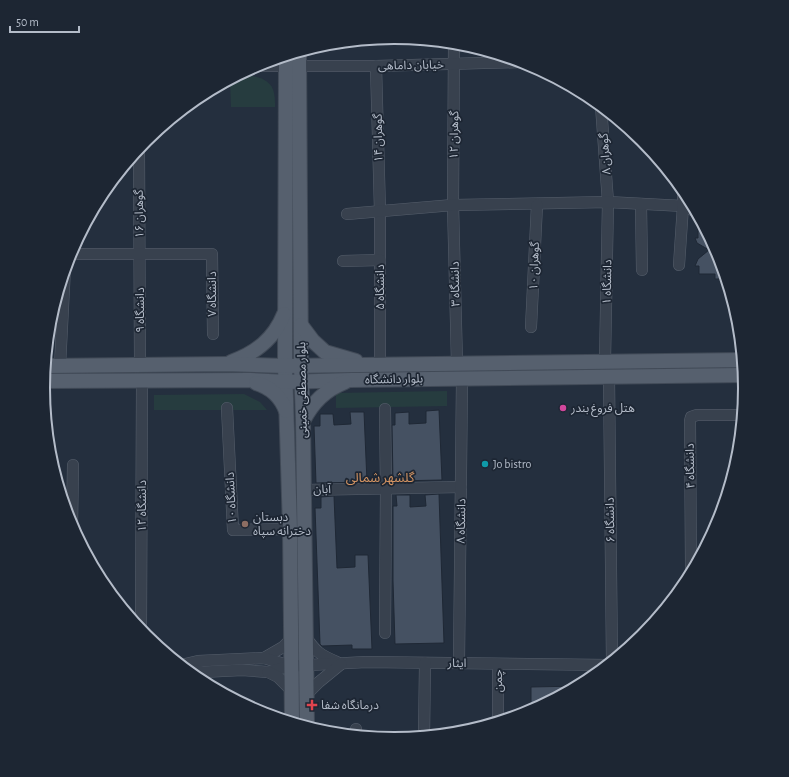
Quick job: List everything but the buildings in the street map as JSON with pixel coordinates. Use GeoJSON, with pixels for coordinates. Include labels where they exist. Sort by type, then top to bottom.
{"type":"FeatureCollection","features":[{"type":"Feature","properties":{"kind":"main road","name":"بلوار مصطفی خمینی"},"geometry":{"type":"LineString","coordinates":[[291,63],[285,366],[288,414],[292,717]]}},
{"type":"Feature","properties":{"kind":"main road","name":"بلوار مصطفی خمینی"},"geometry":{"type":"LineString","coordinates":[[291,63],[301,325],[307,721]]}},
{"type":"Feature","properties":{"kind":"main road"},"geometry":{"type":"LineString","coordinates":[[226,364],[241,358],[266,342],[274,334],[286,310]]}},
{"type":"Feature","properties":{"kind":"main road"},"geometry":{"type":"LineString","coordinates":[[301,325],[313,341],[325,352],[375,364]]}},
{"type":"Feature","properties":{"kind":"main road","name":"بلوار دانشگاه"},"geometry":{"type":"LineString","coordinates":[[51,366],[226,364],[301,366],[737,360]]}},
{"type":"Feature","properties":{"kind":"main road","name":"بلوار دانشگاه"},"geometry":{"type":"LineString","coordinates":[[50,381],[238,380],[286,382],[462,378],[738,375]]}},
{"type":"Feature","properties":{"kind":"main road"},"geometry":{"type":"LineString","coordinates":[[238,380],[258,384],[270,389],[278,396],[288,414]]}},
{"type":"Feature","properties":{"kind":"main road"},"geometry":{"type":"LineString","coordinates":[[303,422],[310,407],[322,394],[335,386],[350,380]]}},
{"type":"Feature","properties":{"kind":"street","name":"گوهران ۱۲"},"geometry":{"type":"LineString","coordinates":[[453,205],[454,50]]}},
{"type":"Feature","properties":{"kind":"street","name":"خیابان داماهی"},"geometry":{"type":"LineString","coordinates":[[279,64],[291,63],[376,66],[506,62]]}},
{"type":"Feature","properties":{"kind":"street","name":"گوهران ۱۴"},"geometry":{"type":"LineString","coordinates":[[376,66],[380,211]]}},
{"type":"Feature","properties":{"kind":"street","name":"گوهران ۸"},"geometry":{"type":"LineString","coordinates":[[602,113],[608,202]]}},
{"type":"Feature","properties":{"kind":"street","name":"گوهران ۱۶"},"geometry":{"type":"LineString","coordinates":[[139,157],[140,254]]}},
{"type":"Feature","properties":{"kind":"street"},"geometry":{"type":"LineString","coordinates":[[679,265],[683,200]]}},
{"type":"Feature","properties":{"kind":"street"},"geometry":{"type":"LineString","coordinates":[[347,214],[453,205],[536,205],[608,202],[683,206],[688,208]]}},
{"type":"Feature","properties":{"kind":"street","name":"دانشگاه ۱"},"geometry":{"type":"LineString","coordinates":[[605,362],[608,202]]}},
{"type":"Feature","properties":{"kind":"street"},"geometry":{"type":"LineString","coordinates":[[641,204],[642,270]]}},
{"type":"Feature","properties":{"kind":"street","name":"دانشگاه ۳"},"geometry":{"type":"LineString","coordinates":[[453,205],[456,363]]}},
{"type":"Feature","properties":{"kind":"street","name":"گوهران ۱۰"},"geometry":{"type":"LineString","coordinates":[[531,327],[536,205]]}},
{"type":"Feature","properties":{"kind":"street","name":"دانشگاه ۵"},"geometry":{"type":"LineString","coordinates":[[375,364],[380,260],[380,211]]}},
{"type":"Feature","properties":{"kind":"street"},"geometry":{"type":"LineString","coordinates":[[77,254],[140,254]]}},
{"type":"Feature","properties":{"kind":"street","name":"دانشگاه ۷"},"geometry":{"type":"LineString","coordinates":[[140,254],[212,254],[213,334]]}},
{"type":"Feature","properties":{"kind":"street","name":"دانشگاه ۹"},"geometry":{"type":"LineString","coordinates":[[140,254],[140,365]]}},
{"type":"Feature","properties":{"kind":"street"},"geometry":{"type":"LineString","coordinates":[[343,260],[380,260]]}},
{"type":"Feature","properties":{"kind":"street"},"geometry":{"type":"LineString","coordinates":[[60,366],[65,290]]}},
{"type":"Feature","properties":{"kind":"street","name":"دانشگاه ۶"},"geometry":{"type":"LineString","coordinates":[[609,377],[612,656]]}},
{"type":"Feature","properties":{"kind":"street","name":"دانشگاه ۸"},"geometry":{"type":"LineString","coordinates":[[459,663],[462,378]]}},
{"type":"Feature","properties":{"kind":"street","name":"دانشگاه ۱۲"},"geometry":{"type":"LineString","coordinates":[[141,622],[142,381]]}},
{"type":"Feature","properties":{"kind":"street","name":"دانشگاه ۱۰"},"geometry":{"type":"LineString","coordinates":[[227,408],[233,530],[290,529]]}},
{"type":"Feature","properties":{"kind":"street"},"geometry":{"type":"LineString","coordinates":[[384,409],[386,488],[384,633]]}},
{"type":"Feature","properties":{"kind":"street","name":"دانشگاه ۴"},"geometry":{"type":"LineString","coordinates":[[691,564],[691,417],[697,415],[738,416]]}},
{"type":"Feature","properties":{"kind":"street"},"geometry":{"type":"LineString","coordinates":[[72,510],[73,465]]}},
{"type":"Feature","properties":{"kind":"street","name":"آبان"},"geometry":{"type":"LineString","coordinates":[[304,490],[461,487]]}},
{"type":"Feature","properties":{"kind":"street"},"geometry":{"type":"LineString","coordinates":[[305,636],[316,651],[322,656],[342,664]]}},
{"type":"Feature","properties":{"kind":"street"},"geometry":{"type":"LineString","coordinates":[[264,658],[283,647],[291,639]]}},
{"type":"Feature","properties":{"kind":"street"},"geometry":{"type":"LineString","coordinates":[[188,664],[198,661],[264,658],[291,666]]}},
{"type":"Feature","properties":{"kind":"street","name":"ایثار"},"geometry":{"type":"LineString","coordinates":[[291,666],[366,662],[600,665]]}},
{"type":"Feature","properties":{"kind":"street"},"geometry":{"type":"LineString","coordinates":[[424,663],[424,731]]}},
{"type":"Feature","properties":{"kind":"street"},"geometry":{"type":"LineString","coordinates":[[306,695],[319,682],[342,664]]}},
{"type":"Feature","properties":{"kind":"street","name":"چمن"},"geometry":{"type":"LineString","coordinates":[[498,664],[498,717]]}},
{"type":"Feature","properties":{"kind":"street"},"geometry":{"type":"LineString","coordinates":[[198,671],[242,670],[268,672],[291,666]]}},
{"type":"Feature","properties":{"kind":"street"},"geometry":{"type":"LineString","coordinates":[[268,672],[278,678],[291,690]]}},
{"type":"Feature","properties":{"kind":"green space"},"geometry":{"type":"Polygon","coordinates":[[[250,76],[261,78],[269,84],[274,93],[275,107],[231,107],[230,86],[250,76]]]}},
{"type":"Feature","properties":{"kind":"green space"},"geometry":{"type":"Polygon","coordinates":[[[447,391],[447,406],[336,408],[336,393],[447,391]]]}},
{"type":"Feature","properties":{"kind":"green space"},"geometry":{"type":"Polygon","coordinates":[[[244,394],[260,402],[267,410],[154,410],[154,395],[244,394]]]}},
{"type":"Feature","properties":{"kind":"place","name":"هتل فروغ بندر"},"geometry":{"type":"Point","coordinates":[563,408]}},
{"type":"Feature","properties":{"kind":"place","name":"Jo bistro"},"geometry":{"type":"Point","coordinates":[485,464]}},
{"type":"Feature","properties":{"kind":"place","name":"دبستان دخترانه سپاه"},"geometry":{"type":"Point","coordinates":[245,524]}},
{"type":"Feature","properties":{"kind":"place","name":"درمانگاه شفا"},"geometry":{"type":"Point","coordinates":[312,705]}},
{"type":"Feature","properties":{"kind":"district","name":"گلشهر شمالی"},"geometry":{"type":"Point","coordinates":[380,478]}}]}
